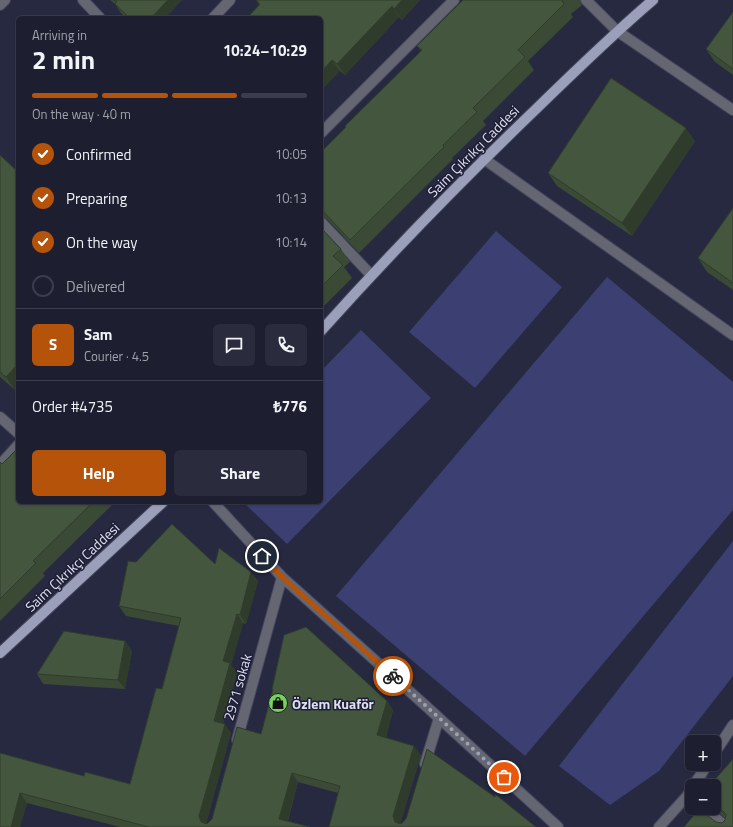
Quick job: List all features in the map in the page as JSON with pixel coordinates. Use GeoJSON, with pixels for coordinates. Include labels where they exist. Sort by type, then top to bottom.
{"type":"FeatureCollection","features":[{"type":"Feature","properties":{"kind":"main road","name":"Saim Çıkrıkçı Caddesi"},"geometry":{"type":"LineString","coordinates":[[323,329],[371,275],[484,159],[617,31],[653,0]]}},
{"type":"Feature","properties":{"kind":"main road","name":"Saim Çıkrıkçı Caddesi"},"geometry":{"type":"LineString","coordinates":[[0,653],[161,504]]}},
{"type":"Feature","properties":{"kind":"street"},"geometry":{"type":"LineString","coordinates":[[0,5],[5,0]]}},
{"type":"Feature","properties":{"kind":"street"},"geometry":{"type":"LineString","coordinates":[[83,0],[98,16]]}},
{"type":"Feature","properties":{"kind":"street"},"geometry":{"type":"LineString","coordinates":[[215,16],[230,0]]}},
{"type":"Feature","properties":{"kind":"street"},"geometry":{"type":"LineString","coordinates":[[323,131],[454,0]]}},
{"type":"Feature","properties":{"kind":"street"},"geometry":{"type":"LineString","coordinates":[[586,0],[617,31],[733,110]]}},
{"type":"Feature","properties":{"kind":"street"},"geometry":{"type":"LineString","coordinates":[[484,159],[733,335]]}},
{"type":"Feature","properties":{"kind":"street"},"geometry":{"type":"LineString","coordinates":[[323,224],[371,275]]}},
{"type":"Feature","properties":{"kind":"street"},"geometry":{"type":"LineString","coordinates":[[0,417],[16,431]]}},
{"type":"Feature","properties":{"kind":"street"},"geometry":{"type":"LineString","coordinates":[[0,465],[16,447]]}},
{"type":"Feature","properties":{"kind":"street"},"geometry":{"type":"LineString","coordinates":[[214,504],[282,577],[558,827]]}},
{"type":"Feature","properties":{"kind":"street","name":"2971 sokak"},"geometry":{"type":"LineString","coordinates":[[234,751],[282,577]]}},
{"type":"Feature","properties":{"kind":"street"},"geometry":{"type":"LineString","coordinates":[[422,776],[439,718]]}},
{"type":"Feature","properties":{"kind":"street"},"geometry":{"type":"LineString","coordinates":[[721,743],[733,725]]}},
{"type":"Feature","properties":{"kind":"street"},"geometry":{"type":"LineString","coordinates":[[659,827],[685,799]]}},
{"type":"Feature","properties":{"kind":"street"},"geometry":{"type":"LineString","coordinates":[[711,815],[727,827]]}},
{"type":"Feature","properties":{"kind":"shaded area"},"geometry":{"type":"Polygon","coordinates":[[[496,231],[562,287],[475,388],[409,332],[496,231]]]}},
{"type":"Feature","properties":{"kind":"shaded area"},"geometry":{"type":"Polygon","coordinates":[[[607,277],[733,382],[733,510],[525,756],[336,596],[607,277]]]}},
{"type":"Feature","properties":{"kind":"shaded area"},"geometry":{"type":"Polygon","coordinates":[[[361,330],[431,398],[287,544],[245,504],[323,504],[323,369],[361,330]]]}},
{"type":"Feature","properties":{"kind":"shaded area"},"geometry":{"type":"Polygon","coordinates":[[[733,541],[733,676],[687,735],[685,735],[685,738],[659,771],[610,805],[559,766],[733,541]]]}},
{"type":"Feature","properties":{"kind":"building"},"geometry":{"type":"Polygon","coordinates":[[[114,0],[168,0],[153,16],[128,16],[115,4],[117,2],[114,0]]]}},
{"type":"Feature","properties":{"kind":"building"},"geometry":{"type":"Polygon","coordinates":[[[256,0],[402,0],[394,9],[392,6],[337,64],[332,60],[323,70],[323,16],[249,16],[260,4],[256,0]]]}},
{"type":"Feature","properties":{"kind":"building"},"geometry":{"type":"Polygon","coordinates":[[[463,0],[563,0],[562,1],[564,4],[518,50],[525,57],[473,108],[477,112],[443,145],[444,147],[350,240],[323,211],[323,150],[346,127],[345,126],[422,50],[417,46],[463,0]]]}},
{"type":"Feature","properties":{"kind":"building"},"geometry":{"type":"Polygon","coordinates":[[[733,12],[733,69],[706,49],[733,12]]]}},
{"type":"Feature","properties":{"kind":"building"},"geometry":{"type":"Polygon","coordinates":[[[611,78],[686,128],[622,223],[548,173],[611,78]]]}},
{"type":"Feature","properties":{"kind":"building"},"geometry":{"type":"Polygon","coordinates":[[[0,155],[16,170],[16,366],[6,377],[0,372],[0,155]]]}},
{"type":"Feature","properties":{"kind":"building"},"geometry":{"type":"Polygon","coordinates":[[[733,208],[733,283],[698,258],[733,208]]]}},
{"type":"Feature","properties":{"kind":"building"},"geometry":{"type":"Polygon","coordinates":[[[323,230],[341,249],[333,256],[343,265],[323,285],[323,230]]]}},
{"type":"Feature","properties":{"kind":"building"},"geometry":{"type":"Polygon","coordinates":[[[16,450],[16,504],[91,504],[33,561],[36,563],[0,599],[0,462],[2,464],[16,450]]]}},
{"type":"Feature","properties":{"kind":"building"},"geometry":{"type":"Polygon","coordinates":[[[172,524],[215,564],[219,548],[251,572],[240,615],[237,614],[223,661],[230,663],[214,721],[225,724],[199,816],[201,822],[207,824],[212,819],[237,727],[261,734],[273,689],[284,635],[306,627],[387,701],[377,735],[414,746],[393,816],[395,822],[401,824],[406,819],[427,749],[495,797],[495,794],[536,827],[329,827],[340,786],[292,773],[279,819],[310,827],[149,827],[20,793],[11,827],[0,827],[0,753],[84,776],[85,772],[130,784],[156,688],[162,689],[181,618],[119,606],[128,561],[136,562],[172,524]]]}},
{"type":"Feature","properties":{"kind":"building"},"geometry":{"type":"Polygon","coordinates":[[[64,631],[125,641],[118,680],[37,674],[64,631]]]}},
{"type":"Feature","properties":{"kind":"building"},"geometry":{"type":"Polygon","coordinates":[[[733,759],[733,827],[684,827],[694,815],[707,815],[716,822],[722,823],[725,820],[726,814],[721,810],[721,779],[715,779],[733,759]]]}},
{"type":"Feature","properties":{"kind":"way so far"},"geometry":{"type":"LineString","coordinates":[[393,676],[504,777]]}},
{"type":"Feature","properties":{"kind":"place","name":"Özlem Kuaför"},"geometry":{"type":"Point","coordinates":[278,703]}},
{"type":"Feature","properties":{"kind":"route"},"geometry":{"type":"LineString","coordinates":[[262,556],[282,577],[393,676]]}}]}
